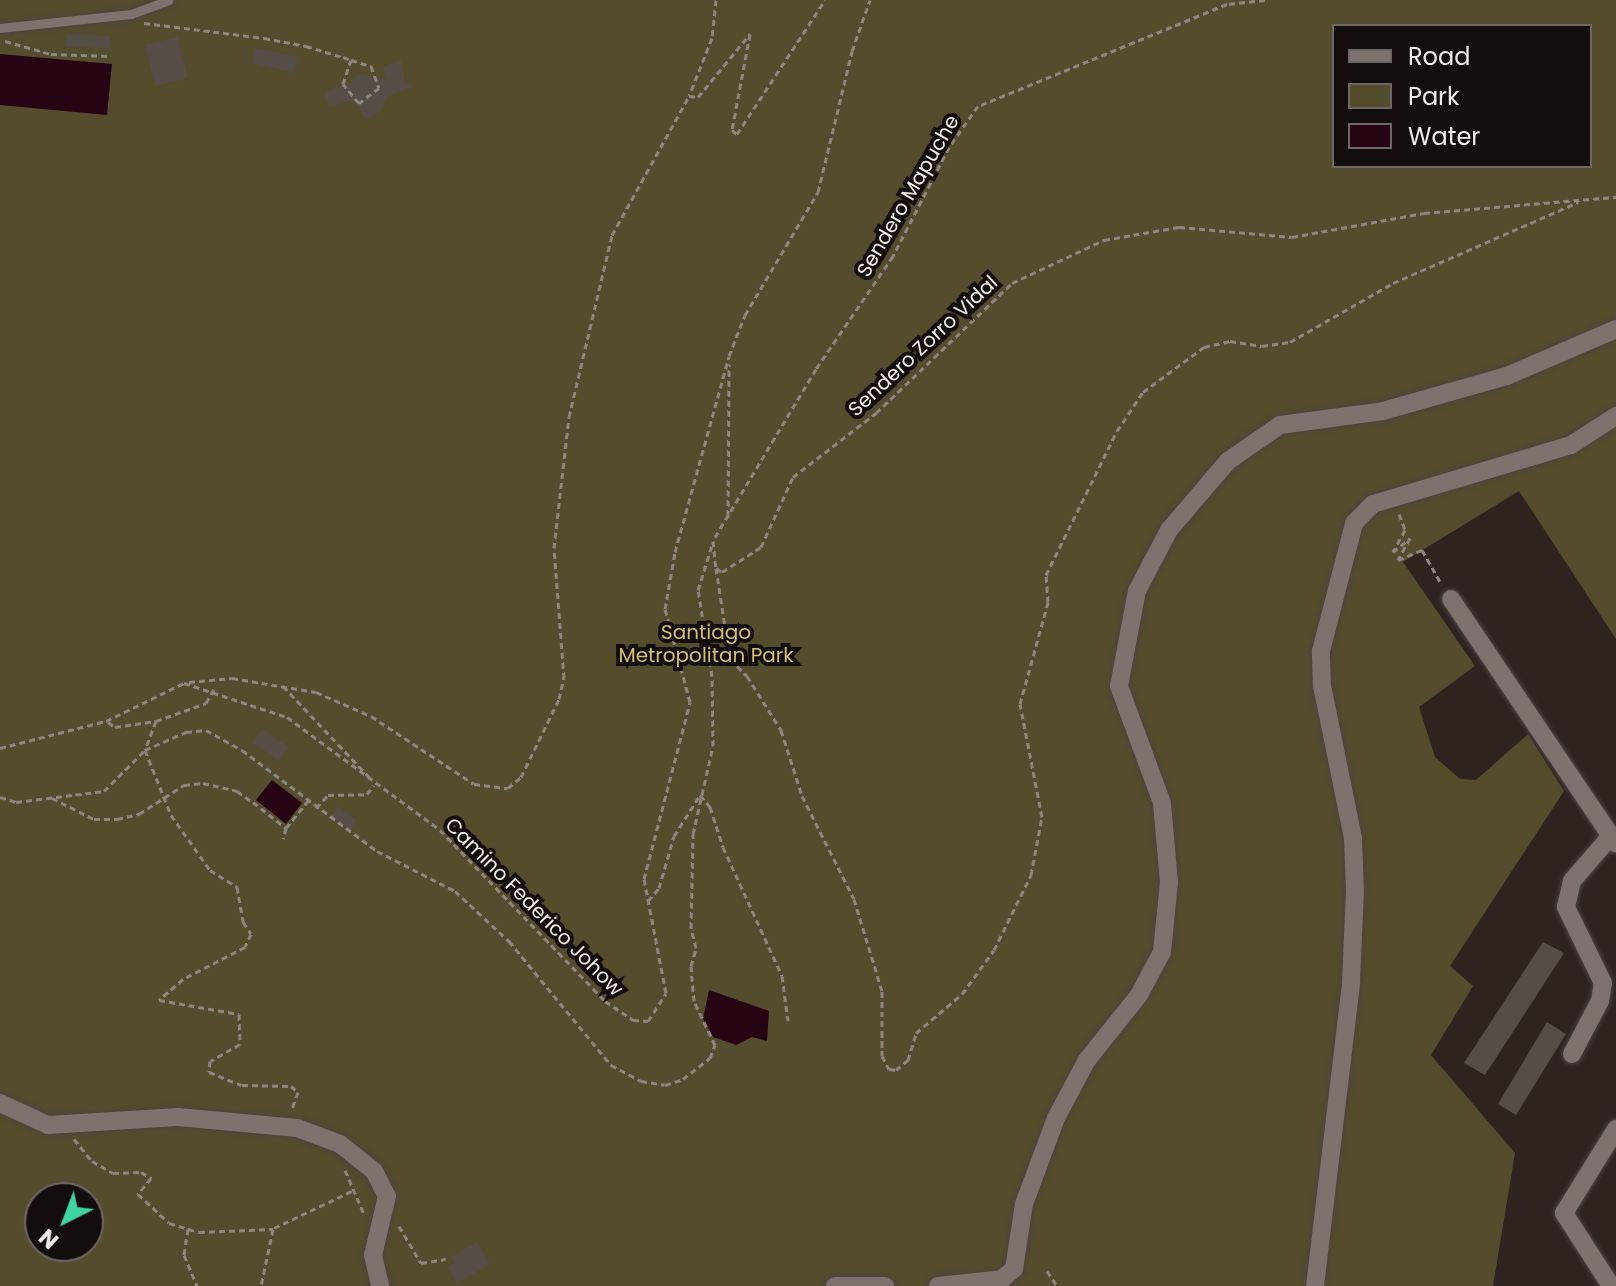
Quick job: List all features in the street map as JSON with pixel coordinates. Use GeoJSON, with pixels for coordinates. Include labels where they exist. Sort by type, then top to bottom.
{"type":"FeatureCollection","features":[{"type":"Feature","properties":{"kind":"street"},"geometry":{"type":"LineString","coordinates":[[938,1286],[1002,1279],[1014,1269],[1024,1204],[1056,1118],[1087,1060],[1139,995],[1162,952],[1169,882],[1162,803],[1119,686],[1120,659],[1137,591],[1169,530],[1228,461],[1280,425],[1383,411],[1507,376],[1616,329]]}},
{"type":"Feature","properties":{"kind":"street"},"geometry":{"type":"LineString","coordinates":[[1315,1286],[1351,982],[1355,892],[1353,838],[1322,686],[1321,651],[1354,523],[1373,504],[1571,445],[1616,416]]}},
{"type":"Feature","properties":{"kind":"street"},"geometry":{"type":"LineString","coordinates":[[1451,599],[1613,840],[1572,881],[1566,907],[1603,983],[1600,1001],[1572,1054]]}},
{"type":"Feature","properties":{"kind":"street"},"geometry":{"type":"LineString","coordinates":[[0,1103],[25,1118],[67,1125],[156,1116],[284,1127],[313,1132],[355,1152],[382,1183],[387,1209],[373,1255],[380,1286]]}},
{"type":"Feature","properties":{"kind":"street"},"geometry":{"type":"LineString","coordinates":[[1611,1286],[1564,1213],[1616,1129]]}},
{"type":"Feature","properties":{"kind":"street"},"geometry":{"type":"LineString","coordinates":[[835,1286],[885,1286]]}},
{"type":"Feature","properties":{"kind":"lane"},"geometry":{"type":"LineString","coordinates":[[0,28],[131,14],[169,0]]}},
{"type":"Feature","properties":{"kind":"path"},"geometry":{"type":"LineString","coordinates":[[0,748],[106,721],[184,683],[232,678],[316,692],[371,716],[474,784],[508,788],[529,766],[564,678],[554,548],[569,417],[612,235],[689,96],[712,38],[716,0]]}},
{"type":"Feature","properties":{"kind":"path"},"geometry":{"type":"LineString","coordinates":[[689,96],[698,97],[750,34],[732,130],[741,133],[825,0]]}},
{"type":"Feature","properties":{"kind":"path"},"geometry":{"type":"LineString","coordinates":[[0,797],[16,802],[104,791],[145,750],[186,732],[206,730],[242,750],[377,851],[455,891],[509,941],[611,1065],[641,1081],[665,1085],[702,1066],[715,1045],[699,1021],[691,966],[696,948],[691,928],[693,834],[713,746],[712,676],[698,590],[713,541],[728,520],[729,356],[745,315],[818,192],[857,30],[870,0]]}},
{"type":"Feature","properties":{"kind":"path","name":"Sendero Mapuche"},"geometry":{"type":"LineString","coordinates":[[728,520],[816,369],[893,256],[949,147],[978,106],[1227,4],[1265,0]]}},
{"type":"Feature","properties":{"kind":"path"},"geometry":{"type":"LineString","coordinates":[[131,14],[141,22],[264,38],[343,57],[371,66],[380,82],[375,95],[359,103],[343,84],[351,60]]}},
{"type":"Feature","properties":{"kind":"path"},"geometry":{"type":"LineString","coordinates":[[0,38],[51,54],[111,56]]}},
{"type":"Feature","properties":{"kind":"path","name":"Sendero Zorro Vidal"},"geometry":{"type":"LineString","coordinates":[[716,568],[722,572],[761,547],[793,477],[876,413],[1012,283],[1104,240],[1179,227],[1292,237],[1424,213],[1616,197]]}},
{"type":"Feature","properties":{"kind":"path"},"geometry":{"type":"LineString","coordinates":[[713,541],[730,659],[756,688],[781,730],[802,796],[854,899],[882,991],[882,1056],[889,1069],[896,1070],[908,1060],[916,1033],[962,994],[994,950],[1031,875],[1042,817],[1020,704],[1048,602],[1046,575],[1117,431],[1143,392],[1204,347],[1230,341],[1262,346],[1290,342],[1393,283],[1582,200]]}},
{"type":"Feature","properties":{"kind":"path","name":"Camino Federico Johow"},"geometry":{"type":"LineString","coordinates":[[184,683],[214,689],[287,717],[440,830],[605,1001],[633,1020],[648,1021],[666,993],[647,902],[648,860],[690,702],[665,609],[675,552],[729,356]]}},
{"type":"Feature","properties":{"kind":"path"},"geometry":{"type":"LineString","coordinates":[[1409,493],[1397,519],[1405,530],[1393,552],[1410,538],[1398,560],[1422,550],[1451,599]]}},
{"type":"Feature","properties":{"kind":"path"},"geometry":{"type":"LineString","coordinates":[[283,685],[349,750],[375,784],[367,794],[328,795],[316,808]]}},
{"type":"Feature","properties":{"kind":"path"},"geometry":{"type":"LineString","coordinates":[[106,721],[115,727],[156,721],[206,703],[214,689]]}},
{"type":"Feature","properties":{"kind":"path"},"geometry":{"type":"LineString","coordinates":[[156,721],[145,750],[164,796],[191,849],[210,870],[237,887],[243,922],[251,934],[245,947],[183,979],[159,1000],[239,1014],[240,1044],[206,1066],[242,1085],[291,1086],[298,1092],[284,1127]]}},
{"type":"Feature","properties":{"kind":"path"},"geometry":{"type":"LineString","coordinates":[[51,797],[94,819],[117,819],[139,814],[184,785],[221,787],[237,791],[286,828]]}},
{"type":"Feature","properties":{"kind":"path"},"geometry":{"type":"LineString","coordinates":[[647,902],[659,888],[674,836],[700,795]]}},
{"type":"Feature","properties":{"kind":"path"},"geometry":{"type":"LineString","coordinates":[[700,795],[710,807],[782,976],[788,1021]]}},
{"type":"Feature","properties":{"kind":"path"},"geometry":{"type":"LineString","coordinates":[[283,839],[286,828],[308,801]]}},
{"type":"Feature","properties":{"kind":"path"},"geometry":{"type":"LineString","coordinates":[[67,1125],[92,1161],[113,1173],[141,1172],[151,1178],[138,1194],[169,1223],[188,1229],[273,1229],[354,1190]]}},
{"type":"Feature","properties":{"kind":"path"},"geometry":{"type":"LineString","coordinates":[[344,1168],[366,1227]]}},
{"type":"Feature","properties":{"kind":"path"},"geometry":{"type":"LineString","coordinates":[[399,1225],[421,1263],[446,1259]]}},
{"type":"Feature","properties":{"kind":"path"},"geometry":{"type":"LineString","coordinates":[[188,1229],[184,1255],[197,1286]]}},
{"type":"Feature","properties":{"kind":"path"},"geometry":{"type":"LineString","coordinates":[[261,1286],[273,1229]]}},
{"type":"Feature","properties":{"kind":"path"},"geometry":{"type":"LineString","coordinates":[[1047,1271],[1057,1286]]}},
{"type":"Feature","properties":{"kind":"green space","name":"Santiago Metropolitan Park"},"geometry":{"type":"Polygon","coordinates":[[[0,0],[1616,0],[1616,639],[1519,491],[1403,562],[1475,666],[1419,707],[1435,757],[1460,779],[1476,780],[1528,734],[1564,791],[1450,966],[1473,986],[1431,1055],[1515,1153],[1493,1286],[0,1286],[0,0]]]}},
{"type":"Feature","properties":{"kind":"water"},"geometry":{"type":"Polygon","coordinates":[[[0,54],[112,64],[107,115],[0,105],[0,54]]]}},
{"type":"Feature","properties":{"kind":"water"},"geometry":{"type":"Polygon","coordinates":[[[272,780],[302,803],[286,824],[256,800],[272,780]]]}},
{"type":"Feature","properties":{"kind":"water"},"geometry":{"type":"Polygon","coordinates":[[[709,990],[769,1011],[767,1041],[752,1037],[736,1045],[713,1037],[703,1019],[709,990]]]}},
{"type":"Feature","properties":{"kind":"building"},"geometry":{"type":"Polygon","coordinates":[[[66,34],[110,36],[110,48],[66,47],[66,34]]]}},
{"type":"Feature","properties":{"kind":"building"},"geometry":{"type":"Polygon","coordinates":[[[178,37],[188,78],[155,86],[145,45],[178,37]]]}},
{"type":"Feature","properties":{"kind":"building"},"geometry":{"type":"Polygon","coordinates":[[[255,48],[298,57],[294,73],[252,63],[255,48]]]}},
{"type":"Feature","properties":{"kind":"building"},"geometry":{"type":"Polygon","coordinates":[[[401,60],[405,84],[415,86],[388,96],[381,111],[366,120],[353,100],[329,107],[324,92],[350,84],[358,74],[388,80],[383,67],[401,60]]]}},
{"type":"Feature","properties":{"kind":"building"},"geometry":{"type":"Polygon","coordinates":[[[263,729],[288,747],[278,760],[253,742],[263,729]]]}},
{"type":"Feature","properties":{"kind":"building"},"geometry":{"type":"Polygon","coordinates":[[[338,806],[357,820],[350,830],[331,817],[338,806]]]}},
{"type":"Feature","properties":{"kind":"building"},"geometry":{"type":"Polygon","coordinates":[[[1543,942],[1564,953],[1485,1075],[1464,1063],[1543,942]]]}},
{"type":"Feature","properties":{"kind":"building"},"geometry":{"type":"Polygon","coordinates":[[[1547,1022],[1566,1034],[1516,1115],[1498,1104],[1547,1022]]]}},
{"type":"Feature","properties":{"kind":"building"},"geometry":{"type":"Polygon","coordinates":[[[477,1242],[490,1264],[457,1284],[448,1267],[455,1263],[451,1257],[477,1242]]]}}]}
